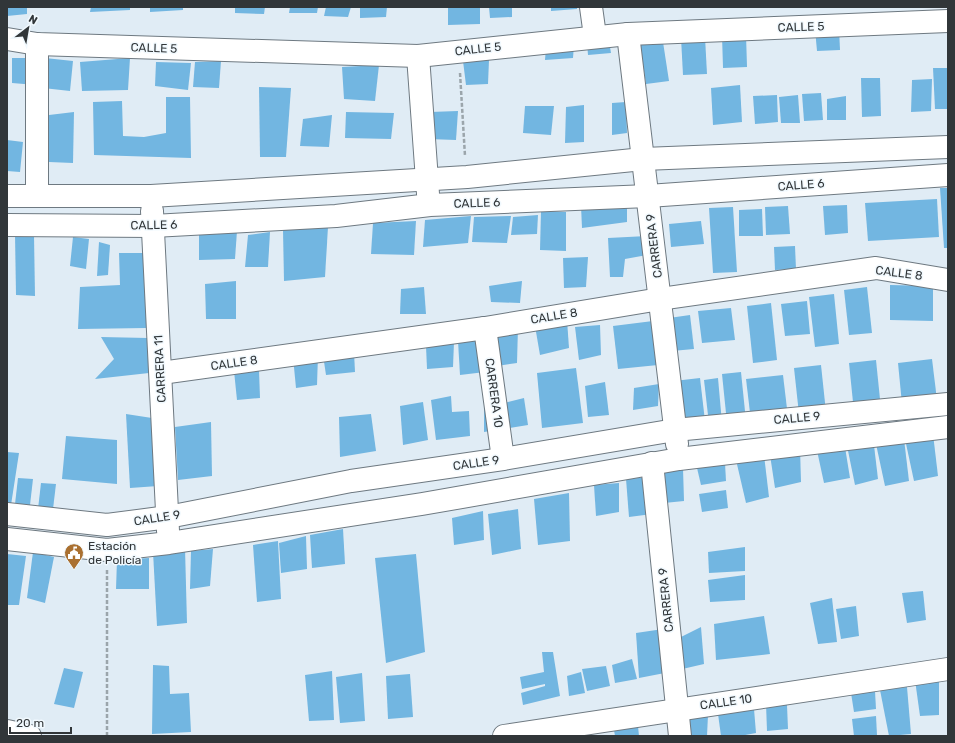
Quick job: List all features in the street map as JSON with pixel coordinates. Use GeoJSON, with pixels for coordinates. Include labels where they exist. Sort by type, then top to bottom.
{"type":"FeatureCollection","features":[{"type":"Feature","properties":{"kind":"street"},"geometry":{"type":"LineString","coordinates":[[591,7],[595,36]]}},
{"type":"Feature","properties":{"kind":"street","name":"CALLE 5"},"geometry":{"type":"LineString","coordinates":[[7,39],[37,44],[418,56],[595,36],[948,21]]}},
{"type":"Feature","properties":{"kind":"street","name":"CARRERA 9"},"geometry":{"type":"LineString","coordinates":[[628,34],[679,459]]}},
{"type":"Feature","properties":{"kind":"street"},"geometry":{"type":"LineString","coordinates":[[37,44],[37,196]]}},
{"type":"Feature","properties":{"kind":"street"},"geometry":{"type":"LineString","coordinates":[[418,56],[426,180],[430,205]]}},
{"type":"Feature","properties":{"kind":"street"},"geometry":{"type":"LineString","coordinates":[[7,196],[151,196],[467,177],[643,159],[948,147]]}},
{"type":"Feature","properties":{"kind":"street","name":"CALLE 6"},"geometry":{"type":"LineString","coordinates":[[7,225],[153,226],[336,216],[430,205],[648,196],[948,174]]}},
{"type":"Feature","properties":{"kind":"street","name":"CARRERA 11"},"geometry":{"type":"LineString","coordinates":[[151,196],[169,543]]}},
{"type":"Feature","properties":{"kind":"street","name":"CALLE 8"},"geometry":{"type":"LineString","coordinates":[[160,373],[485,328],[660,299],[876,268],[948,280]]}},
{"type":"Feature","properties":{"kind":"street","name":"CARRERA 10"},"geometry":{"type":"LineString","coordinates":[[485,328],[503,459]]}},
{"type":"Feature","properties":{"kind":"street","name":"CALLE 9"},"geometry":{"type":"LineString","coordinates":[[7,514],[107,525],[168,517],[351,481],[503,459],[675,430],[948,404]]}},
{"type":"Feature","properties":{"kind":"street","name":"CALLE 9"},"geometry":{"type":"LineString","coordinates":[[7,539],[107,550],[169,543],[422,504],[652,463],[948,427]]}},
{"type":"Feature","properties":{"kind":"street","name":"CARRERA 9"},"geometry":{"type":"LineString","coordinates":[[652,463],[680,736]]}},
{"type":"Feature","properties":{"kind":"street","name":"CALLE 10"},"geometry":{"type":"LineString","coordinates":[[504,736],[948,669]]}},
{"type":"Feature","properties":{"kind":"street"},"geometry":{"type":"LineString","coordinates":[[7,731],[30,736]]}},
{"type":"Feature","properties":{"kind":"path"},"geometry":{"type":"LineString","coordinates":[[458,51],[467,177]]}},
{"type":"Feature","properties":{"kind":"path"},"geometry":{"type":"LineString","coordinates":[[107,550],[107,736]]}},
{"type":"Feature","properties":{"kind":"building"},"geometry":{"type":"Polygon","coordinates":[[[7,7],[27,7],[27,14],[7,16],[7,7]]]}},
{"type":"Feature","properties":{"kind":"building"},"geometry":{"type":"Polygon","coordinates":[[[91,7],[130,7],[130,10],[90,12],[91,7]]]}},
{"type":"Feature","properties":{"kind":"building"},"geometry":{"type":"Polygon","coordinates":[[[150,7],[183,7],[183,10],[150,12],[150,7]]]}},
{"type":"Feature","properties":{"kind":"building"},"geometry":{"type":"Polygon","coordinates":[[[235,7],[265,7],[264,14],[235,13],[235,7]]]}},
{"type":"Feature","properties":{"kind":"building"},"geometry":{"type":"Polygon","coordinates":[[[290,7],[318,7],[317,13],[289,13],[290,7]]]}},
{"type":"Feature","properties":{"kind":"building"},"geometry":{"type":"Polygon","coordinates":[[[326,7],[351,7],[348,17],[324,16],[326,7]]]}},
{"type":"Feature","properties":{"kind":"building"},"geometry":{"type":"Polygon","coordinates":[[[360,7],[387,7],[386,17],[360,18],[360,7]]]}},
{"type":"Feature","properties":{"kind":"building"},"geometry":{"type":"Polygon","coordinates":[[[448,7],[480,7],[480,24],[448,25],[448,7]]]}},
{"type":"Feature","properties":{"kind":"building"},"geometry":{"type":"Polygon","coordinates":[[[489,7],[512,7],[512,17],[490,18],[489,7]]]}},
{"type":"Feature","properties":{"kind":"building"},"geometry":{"type":"Polygon","coordinates":[[[551,7],[577,7],[577,9],[551,11],[551,7]]]}},
{"type":"Feature","properties":{"kind":"building"},"geometry":{"type":"Polygon","coordinates":[[[839,28],[840,50],[817,51],[815,29],[839,28]]]}},
{"type":"Feature","properties":{"kind":"building"},"geometry":{"type":"Polygon","coordinates":[[[722,35],[746,35],[747,67],[723,68],[722,35]]]}},
{"type":"Feature","properties":{"kind":"building"},"geometry":{"type":"Polygon","coordinates":[[[705,37],[707,74],[683,75],[681,38],[705,37]]]}},
{"type":"Feature","properties":{"kind":"building"},"geometry":{"type":"Polygon","coordinates":[[[609,41],[611,53],[588,55],[587,43],[609,41]]]}},
{"type":"Feature","properties":{"kind":"building"},"geometry":{"type":"Polygon","coordinates":[[[663,42],[669,81],[646,84],[640,45],[663,42]]]}},
{"type":"Feature","properties":{"kind":"building"},"geometry":{"type":"Polygon","coordinates":[[[574,45],[573,58],[545,60],[546,47],[574,45]]]}},
{"type":"Feature","properties":{"kind":"building"},"geometry":{"type":"Polygon","coordinates":[[[12,58],[36,58],[36,85],[12,83],[12,58]]]}},
{"type":"Feature","properties":{"kind":"building"},"geometry":{"type":"Polygon","coordinates":[[[45,58],[73,61],[70,91],[43,88],[45,58]]]}},
{"type":"Feature","properties":{"kind":"building"},"geometry":{"type":"Polygon","coordinates":[[[130,58],[128,90],[82,91],[80,62],[130,58]]]}},
{"type":"Feature","properties":{"kind":"building"},"geometry":{"type":"Polygon","coordinates":[[[489,60],[488,84],[466,85],[463,61],[489,60]]]}},
{"type":"Feature","properties":{"kind":"building"},"geometry":{"type":"Polygon","coordinates":[[[221,61],[219,88],[193,87],[195,62],[221,61]]]}},
{"type":"Feature","properties":{"kind":"building"},"geometry":{"type":"Polygon","coordinates":[[[156,62],[191,63],[188,90],[155,86],[156,62]]]}},
{"type":"Feature","properties":{"kind":"building"},"geometry":{"type":"Polygon","coordinates":[[[379,65],[375,101],[344,99],[342,67],[379,65]]]}},
{"type":"Feature","properties":{"kind":"building"},"geometry":{"type":"Polygon","coordinates":[[[933,68],[948,68],[948,109],[935,109],[933,68]]]}},
{"type":"Feature","properties":{"kind":"building"},"geometry":{"type":"Polygon","coordinates":[[[861,78],[880,78],[881,116],[862,117],[861,78]]]}},
{"type":"Feature","properties":{"kind":"building"},"geometry":{"type":"Polygon","coordinates":[[[932,79],[931,111],[911,112],[912,80],[932,79]]]}},
{"type":"Feature","properties":{"kind":"building"},"geometry":{"type":"Polygon","coordinates":[[[740,85],[742,122],[713,125],[711,88],[740,85]]]}},
{"type":"Feature","properties":{"kind":"building"},"geometry":{"type":"Polygon","coordinates":[[[259,87],[291,88],[286,157],[260,157],[259,87]]]}},
{"type":"Feature","properties":{"kind":"building"},"geometry":{"type":"Polygon","coordinates":[[[821,93],[823,120],[804,121],[802,94],[821,93]]]}},
{"type":"Feature","properties":{"kind":"building"},"geometry":{"type":"Polygon","coordinates":[[[777,95],[778,122],[755,124],[753,96],[777,95]]]}},
{"type":"Feature","properties":{"kind":"building"},"geometry":{"type":"Polygon","coordinates":[[[798,95],[800,123],[781,123],[779,97],[798,95]]]}},
{"type":"Feature","properties":{"kind":"building"},"geometry":{"type":"Polygon","coordinates":[[[846,96],[846,120],[827,120],[827,99],[846,96]]]}},
{"type":"Feature","properties":{"kind":"building"},"geometry":{"type":"Polygon","coordinates":[[[166,97],[190,97],[191,158],[94,155],[93,102],[122,101],[123,136],[144,137],[166,133],[166,97]]]}},
{"type":"Feature","properties":{"kind":"building"},"geometry":{"type":"Polygon","coordinates":[[[626,102],[627,133],[612,135],[612,103],[626,102]]]}},
{"type":"Feature","properties":{"kind":"building"},"geometry":{"type":"Polygon","coordinates":[[[584,105],[584,142],[565,143],[566,107],[584,105]]]}},
{"type":"Feature","properties":{"kind":"building"},"geometry":{"type":"Polygon","coordinates":[[[525,106],[554,106],[551,135],[523,133],[525,106]]]}},
{"type":"Feature","properties":{"kind":"building"},"geometry":{"type":"Polygon","coordinates":[[[458,111],[456,140],[428,139],[430,112],[458,111]]]}},
{"type":"Feature","properties":{"kind":"building"},"geometry":{"type":"Polygon","coordinates":[[[74,112],[73,163],[49,162],[49,115],[74,112]]]}},
{"type":"Feature","properties":{"kind":"building"},"geometry":{"type":"Polygon","coordinates":[[[346,112],[394,113],[391,139],[345,138],[346,112]]]}},
{"type":"Feature","properties":{"kind":"building"},"geometry":{"type":"Polygon","coordinates":[[[332,115],[329,147],[300,146],[303,119],[332,115]]]}},
{"type":"Feature","properties":{"kind":"building"},"geometry":{"type":"Polygon","coordinates":[[[7,140],[23,142],[20,172],[7,171],[7,140]]]}},
{"type":"Feature","properties":{"kind":"building"},"geometry":{"type":"Polygon","coordinates":[[[940,188],[948,188],[948,248],[944,248],[940,188]]]}},
{"type":"Feature","properties":{"kind":"building"},"geometry":{"type":"Polygon","coordinates":[[[937,199],[939,237],[868,241],[865,203],[937,199]]]}},
{"type":"Feature","properties":{"kind":"building"},"geometry":{"type":"Polygon","coordinates":[[[627,204],[627,222],[582,228],[581,206],[627,204]]]}},
{"type":"Feature","properties":{"kind":"building"},"geometry":{"type":"Polygon","coordinates":[[[847,205],[848,233],[825,235],[823,206],[847,205]]]}},
{"type":"Feature","properties":{"kind":"building"},"geometry":{"type":"Polygon","coordinates":[[[788,206],[790,234],[766,235],[765,207],[788,206]]]}},
{"type":"Feature","properties":{"kind":"building"},"geometry":{"type":"Polygon","coordinates":[[[733,207],[737,272],[713,273],[709,208],[733,207]]]}},
{"type":"Feature","properties":{"kind":"building"},"geometry":{"type":"Polygon","coordinates":[[[762,209],[763,236],[739,236],[739,210],[762,209]]]}},
{"type":"Feature","properties":{"kind":"building"},"geometry":{"type":"Polygon","coordinates":[[[541,211],[566,212],[566,251],[540,250],[541,211]]]}},
{"type":"Feature","properties":{"kind":"building"},"geometry":{"type":"Polygon","coordinates":[[[538,215],[537,234],[511,235],[513,217],[538,215]]]}},
{"type":"Feature","properties":{"kind":"building"},"geometry":{"type":"Polygon","coordinates":[[[471,216],[468,243],[423,247],[425,220],[471,216]]]}},
{"type":"Feature","properties":{"kind":"building"},"geometry":{"type":"Polygon","coordinates":[[[511,216],[507,243],[472,242],[474,217],[511,216]]]}},
{"type":"Feature","properties":{"kind":"building"},"geometry":{"type":"Polygon","coordinates":[[[416,221],[414,255],[371,254],[373,223],[416,221]]]}},
{"type":"Feature","properties":{"kind":"building"},"geometry":{"type":"Polygon","coordinates":[[[701,221],[704,244],[671,247],[669,224],[701,221]]]}},
{"type":"Feature","properties":{"kind":"building"},"geometry":{"type":"Polygon","coordinates":[[[328,227],[325,277],[284,281],[283,230],[328,227]]]}},
{"type":"Feature","properties":{"kind":"building"},"geometry":{"type":"Polygon","coordinates":[[[237,231],[235,259],[199,260],[199,232],[237,231]]]}},
{"type":"Feature","properties":{"kind":"building"},"geometry":{"type":"Polygon","coordinates":[[[270,232],[268,267],[245,267],[248,235],[270,232]]]}},
{"type":"Feature","properties":{"kind":"building"},"geometry":{"type":"Polygon","coordinates":[[[15,234],[34,235],[35,296],[16,295],[15,234]]]}},
{"type":"Feature","properties":{"kind":"building"},"geometry":{"type":"Polygon","coordinates":[[[647,236],[647,255],[625,259],[623,277],[610,277],[608,238],[647,236]]]}},
{"type":"Feature","properties":{"kind":"building"},"geometry":{"type":"Polygon","coordinates":[[[73,237],[89,239],[86,269],[70,266],[73,237]]]}},
{"type":"Feature","properties":{"kind":"building"},"geometry":{"type":"Polygon","coordinates":[[[99,242],[110,245],[108,275],[97,276],[99,242]]]}},
{"type":"Feature","properties":{"kind":"building"},"geometry":{"type":"Polygon","coordinates":[[[795,246],[796,269],[775,270],[774,247],[795,246]]]}},
{"type":"Feature","properties":{"kind":"building"},"geometry":{"type":"Polygon","coordinates":[[[119,253],[148,253],[146,328],[78,329],[80,287],[120,285],[119,253]]]}},
{"type":"Feature","properties":{"kind":"building"},"geometry":{"type":"Polygon","coordinates":[[[588,257],[586,287],[564,288],[563,258],[588,257]]]}},
{"type":"Feature","properties":{"kind":"building"},"geometry":{"type":"Polygon","coordinates":[[[236,281],[236,319],[206,319],[205,284],[236,281]]]}},
{"type":"Feature","properties":{"kind":"building"},"geometry":{"type":"Polygon","coordinates":[[[522,281],[520,303],[491,302],[489,286],[522,281]]]}},
{"type":"Feature","properties":{"kind":"building"},"geometry":{"type":"Polygon","coordinates":[[[890,285],[933,286],[933,321],[890,320],[890,285]]]}},
{"type":"Feature","properties":{"kind":"building"},"geometry":{"type":"Polygon","coordinates":[[[424,287],[426,314],[400,314],[401,289],[424,287]]]}},
{"type":"Feature","properties":{"kind":"building"},"geometry":{"type":"Polygon","coordinates":[[[867,287],[872,333],[849,335],[844,290],[867,287]]]}},
{"type":"Feature","properties":{"kind":"building"},"geometry":{"type":"Polygon","coordinates":[[[834,294],[839,344],[815,347],[809,297],[834,294]]]}},
{"type":"Feature","properties":{"kind":"building"},"geometry":{"type":"Polygon","coordinates":[[[807,301],[810,334],[785,336],[781,304],[807,301]]]}},
{"type":"Feature","properties":{"kind":"building"},"geometry":{"type":"Polygon","coordinates":[[[771,303],[777,360],[753,363],[747,306],[771,303]]]}},
{"type":"Feature","properties":{"kind":"building"},"geometry":{"type":"Polygon","coordinates":[[[731,308],[735,340],[702,343],[698,311],[731,308]]]}},
{"type":"Feature","properties":{"kind":"building"},"geometry":{"type":"Polygon","coordinates":[[[690,315],[694,349],[672,351],[669,318],[690,315]]]}},
{"type":"Feature","properties":{"kind":"building"},"geometry":{"type":"Polygon","coordinates":[[[567,320],[569,348],[540,355],[535,326],[567,320]]]}},
{"type":"Feature","properties":{"kind":"building"},"geometry":{"type":"Polygon","coordinates":[[[653,321],[658,365],[618,369],[613,326],[653,321]]]}},
{"type":"Feature","properties":{"kind":"building"},"geometry":{"type":"Polygon","coordinates":[[[600,325],[601,355],[579,360],[575,327],[600,325]]]}},
{"type":"Feature","properties":{"kind":"building"},"geometry":{"type":"Polygon","coordinates":[[[518,327],[517,363],[497,366],[493,329],[518,327]]]}},
{"type":"Feature","properties":{"kind":"building"},"geometry":{"type":"Polygon","coordinates":[[[101,337],[148,338],[149,373],[95,379],[114,359],[101,337]]]}},
{"type":"Feature","properties":{"kind":"building"},"geometry":{"type":"Polygon","coordinates":[[[486,338],[485,372],[460,375],[458,341],[486,338]]]}},
{"type":"Feature","properties":{"kind":"building"},"geometry":{"type":"Polygon","coordinates":[[[454,342],[453,367],[427,369],[426,346],[454,342]]]}},
{"type":"Feature","properties":{"kind":"building"},"geometry":{"type":"Polygon","coordinates":[[[354,352],[355,372],[326,375],[323,355],[354,352]]]}},
{"type":"Feature","properties":{"kind":"building"},"geometry":{"type":"Polygon","coordinates":[[[318,355],[317,385],[296,388],[293,357],[318,355]]]}},
{"type":"Feature","properties":{"kind":"building"},"geometry":{"type":"Polygon","coordinates":[[[932,359],[937,400],[902,404],[898,363],[932,359]]]}},
{"type":"Feature","properties":{"kind":"building"},"geometry":{"type":"Polygon","coordinates":[[[876,360],[881,409],[854,412],[849,363],[876,360]]]}},
{"type":"Feature","properties":{"kind":"building"},"geometry":{"type":"Polygon","coordinates":[[[821,365],[826,412],[799,414],[794,368],[821,365]]]}},
{"type":"Feature","properties":{"kind":"building"},"geometry":{"type":"Polygon","coordinates":[[[576,368],[583,423],[542,428],[537,373],[576,368]]]}},
{"type":"Feature","properties":{"kind":"building"},"geometry":{"type":"Polygon","coordinates":[[[259,370],[260,398],[237,400],[234,371],[259,370]]]}},
{"type":"Feature","properties":{"kind":"building"},"geometry":{"type":"Polygon","coordinates":[[[741,372],[746,421],[727,423],[722,374],[741,372]]]}},
{"type":"Feature","properties":{"kind":"building"},"geometry":{"type":"Polygon","coordinates":[[[783,375],[788,417],[751,421],[746,379],[783,375]]]}},
{"type":"Feature","properties":{"kind":"building"},"geometry":{"type":"Polygon","coordinates":[[[700,378],[705,421],[679,424],[674,381],[700,378]]]}},
{"type":"Feature","properties":{"kind":"building"},"geometry":{"type":"Polygon","coordinates":[[[718,378],[722,423],[709,424],[704,380],[718,378]]]}},
{"type":"Feature","properties":{"kind":"building"},"geometry":{"type":"Polygon","coordinates":[[[605,382],[609,415],[588,417],[585,386],[605,382]]]}},
{"type":"Feature","properties":{"kind":"building"},"geometry":{"type":"Polygon","coordinates":[[[659,384],[658,406],[633,410],[634,388],[659,384]]]}},
{"type":"Feature","properties":{"kind":"building"},"geometry":{"type":"Polygon","coordinates":[[[451,396],[452,412],[469,411],[470,436],[436,440],[431,400],[451,396]]]}},
{"type":"Feature","properties":{"kind":"building"},"geometry":{"type":"Polygon","coordinates":[[[524,398],[528,425],[484,432],[484,408],[524,398]]]}},
{"type":"Feature","properties":{"kind":"building"},"geometry":{"type":"Polygon","coordinates":[[[423,402],[428,440],[403,445],[400,406],[423,402]]]}},
{"type":"Feature","properties":{"kind":"building"},"geometry":{"type":"Polygon","coordinates":[[[126,414],[152,418],[158,486],[130,488],[126,414]]]}},
{"type":"Feature","properties":{"kind":"building"},"geometry":{"type":"Polygon","coordinates":[[[371,414],[376,451],[340,457],[339,417],[371,414]]]}},
{"type":"Feature","properties":{"kind":"building"},"geometry":{"type":"Polygon","coordinates":[[[211,422],[212,476],[178,480],[175,427],[211,422]]]}},
{"type":"Feature","properties":{"kind":"building"},"geometry":{"type":"Polygon","coordinates":[[[933,434],[938,476],[914,481],[905,439],[933,434]]]}},
{"type":"Feature","properties":{"kind":"building"},"geometry":{"type":"Polygon","coordinates":[[[66,436],[117,440],[117,484],[62,479],[66,436]]]}},
{"type":"Feature","properties":{"kind":"building"},"geometry":{"type":"Polygon","coordinates":[[[873,437],[878,479],[855,485],[846,441],[873,437]]]}},
{"type":"Feature","properties":{"kind":"building"},"geometry":{"type":"Polygon","coordinates":[[[904,439],[909,481],[885,486],[876,444],[904,439]]]}},
{"type":"Feature","properties":{"kind":"building"},"geometry":{"type":"Polygon","coordinates":[[[844,441],[850,478],[824,483],[816,446],[844,441]]]}},
{"type":"Feature","properties":{"kind":"building"},"geometry":{"type":"Polygon","coordinates":[[[800,448],[801,482],[775,488],[770,455],[800,448]]]}},
{"type":"Feature","properties":{"kind":"building"},"geometry":{"type":"Polygon","coordinates":[[[7,452],[19,453],[11,505],[7,504],[7,452]]]}},
{"type":"Feature","properties":{"kind":"building"},"geometry":{"type":"Polygon","coordinates":[[[764,455],[769,497],[746,503],[736,460],[764,455]]]}},
{"type":"Feature","properties":{"kind":"building"},"geometry":{"type":"Polygon","coordinates":[[[725,463],[726,481],[701,485],[697,468],[725,463]]]}},
{"type":"Feature","properties":{"kind":"building"},"geometry":{"type":"Polygon","coordinates":[[[683,469],[684,501],[664,503],[661,471],[683,469]]]}},
{"type":"Feature","properties":{"kind":"building"},"geometry":{"type":"Polygon","coordinates":[[[651,477],[652,514],[629,517],[626,479],[651,477]]]}},
{"type":"Feature","properties":{"kind":"building"},"geometry":{"type":"Polygon","coordinates":[[[18,478],[33,479],[30,505],[15,504],[18,478]]]}},
{"type":"Feature","properties":{"kind":"building"},"geometry":{"type":"Polygon","coordinates":[[[41,483],[56,484],[53,509],[38,509],[41,483]]]}},
{"type":"Feature","properties":{"kind":"building"},"geometry":{"type":"Polygon","coordinates":[[[619,483],[619,512],[596,516],[594,485],[619,483]]]}},
{"type":"Feature","properties":{"kind":"building"},"geometry":{"type":"Polygon","coordinates":[[[726,490],[728,508],[702,512],[699,494],[726,490]]]}},
{"type":"Feature","properties":{"kind":"building"},"geometry":{"type":"Polygon","coordinates":[[[569,493],[570,541],[538,545],[534,499],[569,493]]]}},
{"type":"Feature","properties":{"kind":"building"},"geometry":{"type":"Polygon","coordinates":[[[518,509],[521,549],[492,555],[488,514],[518,509]]]}},
{"type":"Feature","properties":{"kind":"building"},"geometry":{"type":"Polygon","coordinates":[[[483,511],[484,540],[454,545],[452,518],[483,511]]]}},
{"type":"Feature","properties":{"kind":"building"},"geometry":{"type":"Polygon","coordinates":[[[343,529],[345,564],[312,568],[310,535],[343,529]]]}},
{"type":"Feature","properties":{"kind":"building"},"geometry":{"type":"Polygon","coordinates":[[[306,536],[307,569],[281,573],[279,543],[306,536]]]}},
{"type":"Feature","properties":{"kind":"building"},"geometry":{"type":"Polygon","coordinates":[[[278,541],[281,599],[257,602],[253,545],[278,541]]]}},
{"type":"Feature","properties":{"kind":"building"},"geometry":{"type":"Polygon","coordinates":[[[745,547],[745,571],[709,573],[708,552],[745,547]]]}},
{"type":"Feature","properties":{"kind":"building"},"geometry":{"type":"Polygon","coordinates":[[[185,548],[187,623],[157,626],[153,552],[185,548]]]}},
{"type":"Feature","properties":{"kind":"building"},"geometry":{"type":"Polygon","coordinates":[[[213,549],[210,586],[190,589],[191,551],[213,549]]]}},
{"type":"Feature","properties":{"kind":"building"},"geometry":{"type":"Polygon","coordinates":[[[33,552],[54,557],[45,603],[27,598],[33,552]]]}},
{"type":"Feature","properties":{"kind":"building"},"geometry":{"type":"Polygon","coordinates":[[[7,554],[26,556],[19,605],[7,605],[7,554]]]}},
{"type":"Feature","properties":{"kind":"building"},"geometry":{"type":"Polygon","coordinates":[[[416,554],[425,652],[386,663],[375,558],[416,554]]]}},
{"type":"Feature","properties":{"kind":"building"},"geometry":{"type":"Polygon","coordinates":[[[149,558],[149,589],[116,589],[117,560],[149,558]]]}},
{"type":"Feature","properties":{"kind":"building"},"geometry":{"type":"Polygon","coordinates":[[[745,575],[745,600],[710,602],[708,580],[745,575]]]}},
{"type":"Feature","properties":{"kind":"building"},"geometry":{"type":"Polygon","coordinates":[[[923,591],[926,620],[907,623],[902,593],[923,591]]]}},
{"type":"Feature","properties":{"kind":"building"},"geometry":{"type":"Polygon","coordinates":[[[832,598],[837,642],[818,644],[810,603],[832,598]]]}},
{"type":"Feature","properties":{"kind":"building"},"geometry":{"type":"Polygon","coordinates":[[[856,606],[859,636],[841,639],[836,609],[856,606]]]}},
{"type":"Feature","properties":{"kind":"building"},"geometry":{"type":"Polygon","coordinates":[[[764,616],[770,654],[716,660],[714,624],[764,616]]]}},
{"type":"Feature","properties":{"kind":"building"},"geometry":{"type":"Polygon","coordinates":[[[701,627],[704,664],[678,670],[677,639],[701,627]]]}},
{"type":"Feature","properties":{"kind":"building"},"geometry":{"type":"Polygon","coordinates":[[[663,629],[670,672],[639,678],[636,633],[663,629]]]}},
{"type":"Feature","properties":{"kind":"building"},"geometry":{"type":"Polygon","coordinates":[[[542,652],[553,652],[560,696],[523,705],[521,693],[545,686],[545,684],[522,689],[520,677],[544,672],[542,652]]]}},
{"type":"Feature","properties":{"kind":"building"},"geometry":{"type":"Polygon","coordinates":[[[632,659],[637,679],[615,683],[612,665],[632,659]]]}},
{"type":"Feature","properties":{"kind":"building"},"geometry":{"type":"Polygon","coordinates":[[[153,665],[169,666],[170,694],[189,693],[191,732],[152,734],[153,665]]]}},
{"type":"Feature","properties":{"kind":"building"},"geometry":{"type":"Polygon","coordinates":[[[606,666],[610,686],[587,691],[582,669],[606,666]]]}},
{"type":"Feature","properties":{"kind":"building"},"geometry":{"type":"Polygon","coordinates":[[[64,668],[83,672],[74,708],[54,704],[64,668]]]}},
{"type":"Feature","properties":{"kind":"building"},"geometry":{"type":"Polygon","coordinates":[[[332,671],[334,720],[309,721],[305,675],[332,671]]]}},
{"type":"Feature","properties":{"kind":"building"},"geometry":{"type":"Polygon","coordinates":[[[581,672],[585,693],[569,696],[567,676],[581,672]]]}},
{"type":"Feature","properties":{"kind":"building"},"geometry":{"type":"Polygon","coordinates":[[[362,673],[365,721],[340,723],[336,677],[362,673]]]}},
{"type":"Feature","properties":{"kind":"building"},"geometry":{"type":"Polygon","coordinates":[[[410,674],[413,717],[388,719],[386,676],[410,674]]]}},
{"type":"Feature","properties":{"kind":"building"},"geometry":{"type":"Polygon","coordinates":[[[939,677],[939,715],[920,716],[915,680],[939,677]]]}},
{"type":"Feature","properties":{"kind":"building"},"geometry":{"type":"Polygon","coordinates":[[[907,687],[911,734],[889,736],[880,690],[907,687]]]}},
{"type":"Feature","properties":{"kind":"building"},"geometry":{"type":"Polygon","coordinates":[[[875,691],[876,709],[854,712],[851,693],[875,691]]]}},
{"type":"Feature","properties":{"kind":"building"},"geometry":{"type":"Polygon","coordinates":[[[766,704],[787,705],[788,729],[767,731],[766,704]]]}},
{"type":"Feature","properties":{"kind":"building"},"geometry":{"type":"Polygon","coordinates":[[[754,709],[756,733],[740,736],[721,736],[718,714],[754,709]]]}},
{"type":"Feature","properties":{"kind":"building"},"geometry":{"type":"Polygon","coordinates":[[[708,715],[707,736],[685,736],[684,719],[708,715]]]}},
{"type":"Feature","properties":{"kind":"building"},"geometry":{"type":"Polygon","coordinates":[[[876,716],[877,735],[854,736],[852,719],[876,716]]]}},
{"type":"Feature","properties":{"kind":"building"},"geometry":{"type":"Polygon","coordinates":[[[638,726],[639,736],[615,736],[614,730],[638,726]]]}},
{"type":"Feature","properties":{"kind":"place","name":"Estación de Policía"},"geometry":{"type":"Point","coordinates":[74,570]}}]}
